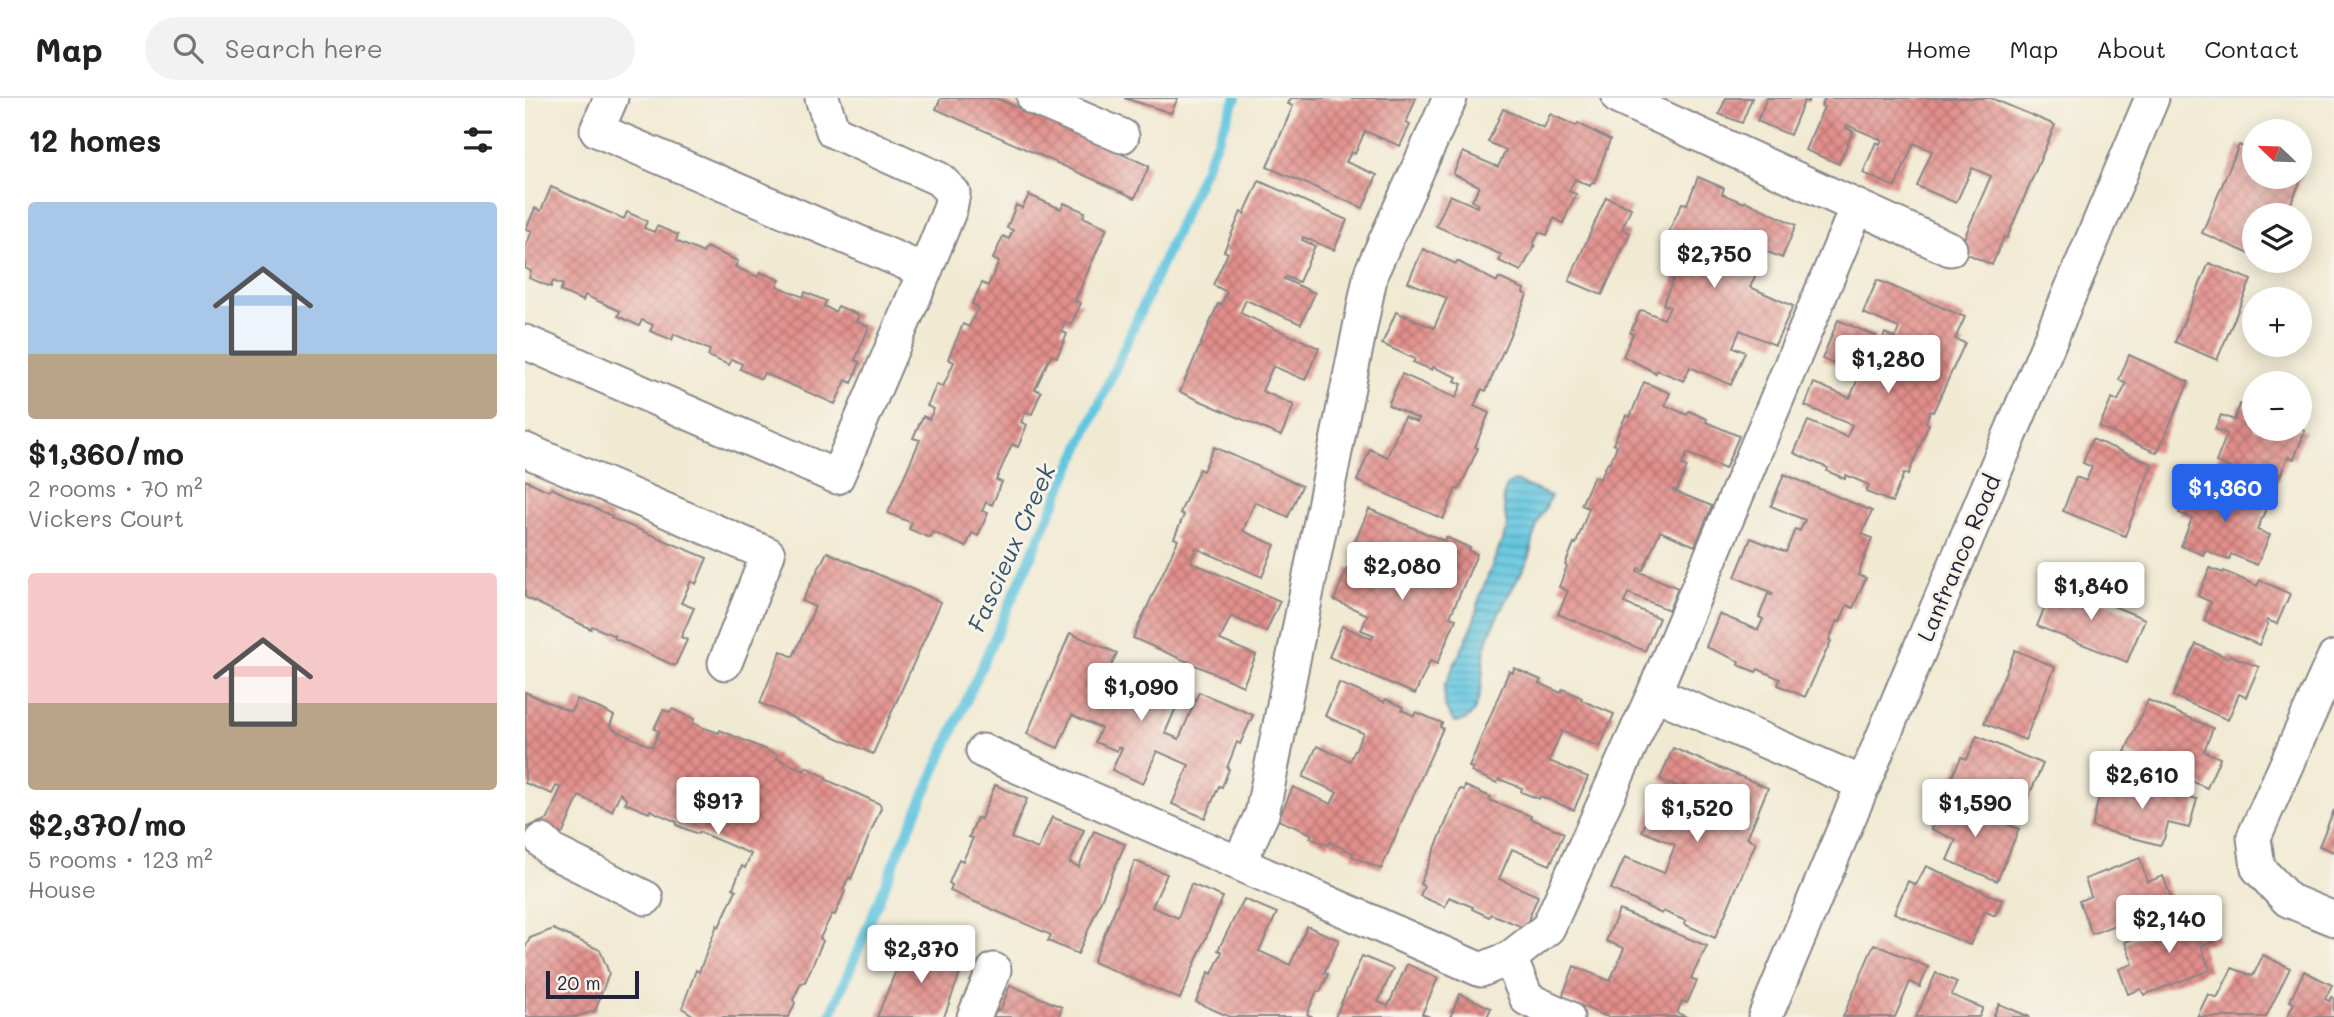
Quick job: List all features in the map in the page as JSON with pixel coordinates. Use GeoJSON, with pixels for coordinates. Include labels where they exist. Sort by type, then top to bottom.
{"type":"FeatureCollection","features":[{"type":"Feature","properties":{"kind":"street"},"geometry":{"type":"LineString","coordinates":[[611,98],[597,130],[925,271]]}},
{"type":"Feature","properties":{"kind":"street"},"geometry":{"type":"LineString","coordinates":[[525,342],[837,477],[925,271],[950,209],[953,193],[939,179],[834,131],[821,98]]}},
{"type":"Feature","properties":{"kind":"street"},"geometry":{"type":"LineString","coordinates":[[1034,98],[1122,136]]}},
{"type":"Feature","properties":{"kind":"street"},"geometry":{"type":"LineString","coordinates":[[1238,863],[1262,814],[1371,273],[1450,98]]}},
{"type":"Feature","properties":{"kind":"street"},"geometry":{"type":"LineString","coordinates":[[1619,98],[1950,249]]}},
{"type":"Feature","properties":{"kind":"street","name":"Lanfranco Road"},"geometry":{"type":"LineString","coordinates":[[1765,1017],[2152,98]]}},
{"type":"Feature","properties":{"kind":"street"},"geometry":{"type":"LineString","coordinates":[[983,751],[1481,970],[1510,958],[1548,928],[1654,693],[1857,206]]}},
{"type":"Feature","properties":{"kind":"street"},"geometry":{"type":"LineString","coordinates":[[525,450],[768,554],[725,663]]}},
{"type":"Feature","properties":{"kind":"street"},"geometry":{"type":"LineString","coordinates":[[2334,658],[2254,837],[2258,868],[2288,900],[2334,919]]}},
{"type":"Feature","properties":{"kind":"street"},"geometry":{"type":"LineString","coordinates":[[1654,693],[1864,784]]}},
{"type":"Feature","properties":{"kind":"street"},"geometry":{"type":"LineString","coordinates":[[532,830],[553,852],[646,898]]}},
{"type":"Feature","properties":{"kind":"street"},"geometry":{"type":"LineString","coordinates":[[1510,958],[1527,999],[1567,1017]]}},
{"type":"Feature","properties":{"kind":"street"},"geometry":{"type":"LineString","coordinates":[[974,1017],[994,971]]}},
{"type":"Feature","properties":{"kind":"water"},"geometry":{"type":"Polygon","coordinates":[[[1515,481],[1551,496],[1537,525],[1527,562],[1503,604],[1488,638],[1480,695],[1476,705],[1464,720],[1454,722],[1445,707],[1444,687],[1473,625],[1480,596],[1507,528],[1503,496],[1507,485],[1515,481]]]}},
{"type":"Feature","properties":{"kind":"building"},"geometry":{"type":"Polygon","coordinates":[[[941,98],[996,98],[1149,166],[1135,198],[936,109],[941,98]]]}},
{"type":"Feature","properties":{"kind":"building"},"geometry":{"type":"Polygon","coordinates":[[[1124,98],[1178,98],[1171,113],[1124,98]]]}},
{"type":"Feature","properties":{"kind":"building"},"geometry":{"type":"Polygon","coordinates":[[[1291,98],[1416,98],[1406,123],[1410,125],[1400,146],[1365,131],[1355,154],[1351,152],[1346,162],[1377,175],[1363,208],[1267,167],[1293,106],[1288,104],[1291,98]]]}},
{"type":"Feature","properties":{"kind":"building"},"geometry":{"type":"Polygon","coordinates":[[[1726,98],[1752,98],[1742,123],[1719,114],[1726,98]]]}},
{"type":"Feature","properties":{"kind":"building"},"geometry":{"type":"Polygon","coordinates":[[[1767,98],[1809,98],[1808,102],[1804,101],[1790,135],[1757,121],[1767,98]]]}},
{"type":"Feature","properties":{"kind":"building"},"geometry":{"type":"Polygon","coordinates":[[[1825,98],[1991,98],[2055,125],[2007,238],[2004,237],[1992,265],[1959,250],[1991,176],[1972,168],[1956,203],[1917,186],[1932,151],[1914,143],[1895,187],[1863,173],[1876,142],[1880,144],[1882,140],[1847,125],[1846,128],[1853,131],[1839,164],[1805,150],[1824,107],[1821,106],[1825,98]]]}},
{"type":"Feature","properties":{"kind":"building"},"geometry":{"type":"Polygon","coordinates":[[[1503,109],[1544,128],[1550,114],[1576,126],[1578,123],[1610,140],[1594,183],[1590,186],[1575,179],[1569,191],[1576,194],[1563,223],[1554,218],[1547,235],[1539,232],[1521,271],[1499,261],[1502,255],[1436,226],[1450,195],[1477,207],[1478,204],[1472,201],[1479,186],[1453,174],[1463,152],[1498,167],[1506,150],[1488,142],[1503,109]]]}},
{"type":"Feature","properties":{"kind":"building"},"geometry":{"type":"Polygon","coordinates":[[[2239,145],[2242,146],[2242,189],[2297,189],[2291,203],[2242,203],[2242,251],[2202,233],[2239,145]]]}},
{"type":"Feature","properties":{"kind":"building"},"geometry":{"type":"Polygon","coordinates":[[[1698,177],[1724,188],[1722,194],[1744,203],[1745,201],[1796,225],[1782,258],[1744,242],[1739,254],[1761,263],[1750,287],[1793,306],[1775,345],[1740,330],[1733,347],[1745,352],[1731,385],[1690,367],[1684,381],[1657,370],[1656,373],[1623,356],[1640,311],[1664,319],[1670,307],[1663,304],[1675,275],[1682,278],[1697,243],[1669,231],[1682,203],[1687,204],[1698,177]]]}},
{"type":"Feature","properties":{"kind":"building"},"geometry":{"type":"Polygon","coordinates":[[[1259,181],[1347,220],[1334,250],[1303,237],[1302,240],[1315,246],[1299,282],[1286,277],[1284,279],[1315,293],[1301,324],[1246,300],[1240,313],[1319,348],[1305,380],[1273,366],[1262,391],[1294,405],[1281,436],[1180,392],[1218,304],[1221,305],[1227,292],[1213,285],[1228,253],[1224,251],[1241,212],[1244,214],[1259,181]]]}},
{"type":"Feature","properties":{"kind":"building"},"geometry":{"type":"Polygon","coordinates":[[[551,187],[624,219],[627,212],[647,221],[644,228],[654,232],[657,226],[678,235],[676,241],[703,253],[706,247],[738,261],[735,267],[758,277],[760,272],[780,280],[777,286],[803,297],[805,292],[826,301],[824,306],[835,312],[838,306],[859,315],[856,321],[869,327],[855,360],[860,362],[852,383],[846,380],[835,404],[764,373],[761,379],[740,369],[742,364],[732,359],[729,365],[708,356],[710,350],[674,334],[672,340],[650,331],[653,325],[642,320],[639,326],[618,316],[620,311],[585,295],[583,301],[560,291],[563,285],[553,281],[551,287],[529,278],[531,271],[525,268],[525,248],[532,231],[526,229],[535,208],[541,211],[551,187]]]}},
{"type":"Feature","properties":{"kind":"building"},"geometry":{"type":"Polygon","coordinates":[[[1029,195],[1061,209],[1064,203],[1085,212],[1083,217],[1107,228],[1075,301],[1081,303],[1071,324],[1065,322],[1061,331],[1067,334],[1057,357],[1051,355],[1035,389],[1041,392],[1032,414],[1026,412],[1021,422],[1027,425],[1018,447],[1012,444],[996,480],[1002,482],[992,505],[986,502],[982,511],[988,513],[978,536],[972,533],[966,547],[933,532],[930,538],[909,529],[912,523],[888,513],[920,440],[913,438],[923,416],[929,419],[934,409],[927,406],[937,384],[943,387],[954,362],[948,359],[963,324],[969,327],[978,307],[972,304],[982,283],[988,286],[999,262],[993,259],[1003,236],[1009,239],[1013,230],[1007,228],[1016,205],[1022,208],[1029,195]]]}},
{"type":"Feature","properties":{"kind":"building"},"geometry":{"type":"Polygon","coordinates":[[[1606,197],[1631,208],[1622,229],[1630,233],[1602,295],[1569,281],[1606,197]]]}},
{"type":"Feature","properties":{"kind":"building"},"geometry":{"type":"Polygon","coordinates":[[[1423,249],[1456,264],[1457,261],[1497,282],[1499,278],[1524,289],[1523,293],[1527,295],[1486,391],[1482,389],[1474,406],[1489,413],[1475,447],[1478,448],[1443,519],[1357,481],[1370,449],[1387,457],[1404,417],[1417,422],[1419,419],[1388,405],[1402,374],[1456,398],[1462,384],[1455,381],[1457,377],[1413,362],[1415,359],[1382,344],[1396,312],[1434,328],[1447,298],[1408,282],[1423,249]]]}},
{"type":"Feature","properties":{"kind":"building"},"geometry":{"type":"Polygon","coordinates":[[[2209,263],[2251,280],[2248,287],[2242,287],[2242,301],[2217,360],[2175,342],[2209,263]]]}},
{"type":"Feature","properties":{"kind":"building"},"geometry":{"type":"Polygon","coordinates":[[[1877,280],[1965,317],[1955,339],[1965,343],[1933,412],[1930,411],[1926,422],[1929,424],[1908,475],[1904,473],[1892,502],[1866,492],[1869,485],[1846,475],[1845,479],[1794,453],[1808,421],[1847,437],[1852,425],[1805,406],[1814,383],[1850,398],[1859,376],[1866,378],[1885,333],[1895,338],[1899,328],[1863,313],[1877,280]]]}},
{"type":"Feature","properties":{"kind":"building"},"geometry":{"type":"Polygon","coordinates":[[[1838,320],[1876,336],[1860,375],[1822,359],[1838,320]]]}},
{"type":"Feature","properties":{"kind":"building"},"geometry":{"type":"Polygon","coordinates":[[[2129,355],[2189,382],[2157,453],[2099,427],[2112,398],[2118,401],[2126,384],[2119,380],[2129,355]]]}},
{"type":"Feature","properties":{"kind":"building"},"geometry":{"type":"Polygon","coordinates":[[[1644,382],[1670,393],[1665,405],[1687,415],[1689,411],[1707,419],[1706,422],[1739,436],[1725,469],[1687,453],[1682,465],[1687,467],[1677,490],[1672,490],[1712,506],[1695,546],[1660,531],[1643,570],[1638,568],[1637,571],[1678,588],[1669,610],[1628,593],[1624,603],[1659,618],[1645,651],[1558,614],[1568,591],[1559,587],[1567,566],[1565,565],[1589,508],[1581,505],[1594,476],[1600,479],[1608,462],[1610,463],[1617,446],[1613,444],[1626,415],[1630,417],[1644,382]]]}},
{"type":"Feature","properties":{"kind":"building"},"geometry":{"type":"Polygon","coordinates":[[[2240,404],[2242,405],[2242,441],[2301,441],[2294,459],[2288,457],[2277,483],[2254,472],[2252,477],[2216,462],[2227,434],[2215,429],[2221,415],[2234,420],[2240,404]]]}},
{"type":"Feature","properties":{"kind":"building"},"geometry":{"type":"Polygon","coordinates":[[[2092,439],[2152,464],[2125,536],[2063,511],[2076,477],[2086,481],[2092,467],[2083,463],[2092,439]]]}},
{"type":"Feature","properties":{"kind":"building"},"geometry":{"type":"Polygon","coordinates":[[[1214,447],[1302,486],[1288,517],[1255,502],[1243,531],[1275,545],[1262,577],[1196,548],[1191,562],[1280,601],[1266,632],[1231,616],[1220,640],[1256,655],[1243,686],[1133,638],[1178,540],[1174,538],[1184,515],[1180,513],[1199,469],[1203,471],[1214,447]]]}},
{"type":"Feature","properties":{"kind":"building"},"geometry":{"type":"Polygon","coordinates":[[[1784,474],[1872,511],[1862,534],[1872,538],[1858,575],[1866,578],[1853,608],[1847,605],[1840,622],[1837,621],[1829,640],[1831,641],[1805,697],[1778,685],[1780,679],[1758,669],[1756,672],[1738,665],[1739,661],[1706,647],[1719,614],[1758,630],[1763,619],[1759,617],[1768,594],[1773,593],[1735,577],[1751,538],[1786,552],[1795,529],[1800,531],[1805,520],[1771,506],[1784,474]]]}},
{"type":"Feature","properties":{"kind":"building"},"geometry":{"type":"Polygon","coordinates":[[[525,480],[549,491],[551,488],[612,516],[611,518],[707,558],[696,584],[691,581],[681,603],[694,608],[681,637],[687,640],[675,666],[614,638],[615,636],[592,626],[591,629],[525,597],[525,480]]]}},
{"type":"Feature","properties":{"kind":"building"},"geometry":{"type":"Polygon","coordinates":[[[2208,481],[2267,506],[2257,530],[2270,535],[2257,565],[2231,554],[2229,560],[2205,550],[2203,555],[2181,546],[2192,518],[2179,513],[2189,491],[2202,497],[2208,481]]]}},
{"type":"Feature","properties":{"kind":"building"},"geometry":{"type":"Polygon","coordinates":[[[1369,509],[1444,541],[1446,537],[1477,554],[1450,617],[1456,619],[1437,664],[1430,661],[1415,694],[1329,657],[1342,626],[1372,639],[1374,635],[1361,630],[1368,615],[1334,600],[1347,568],[1381,583],[1392,557],[1355,541],[1369,509]]]}},
{"type":"Feature","properties":{"kind":"building"},"geometry":{"type":"Polygon","coordinates":[[[827,552],[941,602],[873,754],[760,703],[781,651],[793,657],[815,607],[802,601],[827,552]]]}},
{"type":"Feature","properties":{"kind":"building"},"geometry":{"type":"Polygon","coordinates":[[[2210,568],[2223,573],[2224,571],[2257,586],[2260,580],[2290,594],[2277,624],[2267,620],[2268,624],[2259,645],[2204,621],[2211,602],[2198,596],[2210,568]]]}},
{"type":"Feature","properties":{"kind":"building"},"geometry":{"type":"Polygon","coordinates":[[[2055,582],[2145,619],[2127,662],[2037,626],[2055,582]]]}},
{"type":"Feature","properties":{"kind":"building"},"geometry":{"type":"Polygon","coordinates":[[[1070,633],[1117,653],[1095,703],[1109,709],[1127,668],[1149,677],[1147,682],[1181,696],[1165,733],[1179,739],[1199,692],[1253,715],[1240,744],[1237,742],[1222,787],[1219,786],[1205,818],[1172,804],[1189,765],[1157,751],[1143,784],[1112,770],[1122,748],[1118,747],[1117,751],[1095,742],[1101,728],[1072,715],[1058,748],[1027,734],[1070,633]]]}},
{"type":"Feature","properties":{"kind":"building"},"geometry":{"type":"Polygon","coordinates":[[[2196,644],[2228,658],[2230,655],[2259,667],[2246,697],[2239,694],[2228,720],[2173,696],[2196,644]]]}},
{"type":"Feature","properties":{"kind":"building"},"geometry":{"type":"Polygon","coordinates":[[[2015,650],[2055,667],[2025,740],[1984,723],[2015,650]]]}},
{"type":"Feature","properties":{"kind":"building"},"geometry":{"type":"Polygon","coordinates":[[[1514,668],[1541,680],[1539,683],[1561,693],[1563,689],[1614,714],[1600,747],[1562,731],[1549,761],[1588,777],[1574,810],[1540,796],[1539,799],[1521,792],[1522,788],[1499,779],[1497,783],[1471,772],[1473,768],[1469,767],[1509,671],[1513,673],[1514,668]]]}},
{"type":"Feature","properties":{"kind":"building"},"geometry":{"type":"Polygon","coordinates":[[[1339,683],[1384,702],[1386,699],[1414,716],[1416,712],[1442,723],[1440,727],[1443,728],[1381,869],[1330,842],[1328,845],[1310,838],[1312,834],[1278,820],[1293,787],[1331,804],[1337,792],[1303,777],[1317,746],[1350,761],[1363,733],[1325,716],[1339,683]]]}},
{"type":"Feature","properties":{"kind":"building"},"geometry":{"type":"Polygon","coordinates":[[[525,692],[571,712],[577,699],[605,711],[614,716],[610,725],[613,729],[652,747],[659,731],[654,729],[663,710],[670,712],[672,709],[694,719],[693,723],[701,727],[719,733],[720,730],[778,755],[777,758],[804,771],[806,767],[826,777],[825,779],[880,804],[881,808],[851,879],[849,877],[835,915],[832,914],[820,938],[823,941],[805,982],[801,983],[793,1000],[795,1003],[789,1017],[696,1017],[682,1008],[696,970],[699,972],[717,925],[719,927],[736,890],[733,888],[742,866],[745,868],[751,854],[676,825],[677,822],[650,810],[649,813],[625,803],[627,800],[620,793],[612,811],[579,796],[563,833],[525,848],[525,828],[548,819],[561,788],[556,786],[552,794],[525,783],[525,692]]]}},
{"type":"Feature","properties":{"kind":"building"},"geometry":{"type":"Polygon","coordinates":[[[2148,700],[2213,728],[2204,751],[2220,758],[2207,788],[2125,752],[2148,700]]]}},
{"type":"Feature","properties":{"kind":"building"},"geometry":{"type":"Polygon","coordinates":[[[1977,736],[2043,764],[2020,816],[1948,786],[1961,757],[1967,759],[1977,736]]]}},
{"type":"Feature","properties":{"kind":"building"},"geometry":{"type":"Polygon","coordinates":[[[1673,748],[1768,788],[1747,838],[1756,842],[1715,938],[1684,924],[1686,921],[1663,911],[1662,914],[1611,889],[1625,857],[1664,873],[1675,845],[1642,831],[1655,799],[1673,807],[1681,788],[1660,779],[1673,748]]]}},
{"type":"Feature","properties":{"kind":"building"},"geometry":{"type":"Polygon","coordinates":[[[2113,778],[2197,799],[2189,828],[2168,823],[2160,845],[2092,827],[2100,792],[2109,794],[2113,778]]]}},
{"type":"Feature","properties":{"kind":"building"},"geometry":{"type":"Polygon","coordinates":[[[995,785],[1027,799],[1011,838],[1038,849],[1052,817],[1084,830],[1070,863],[1079,867],[1094,831],[1125,844],[1078,954],[1048,941],[1051,935],[950,891],[952,885],[949,883],[959,859],[963,861],[973,838],[969,837],[977,818],[981,819],[995,785]]]}},
{"type":"Feature","properties":{"kind":"building"},"geometry":{"type":"Polygon","coordinates":[[[1465,786],[1491,797],[1489,800],[1531,816],[1530,818],[1564,833],[1550,865],[1512,849],[1499,879],[1538,896],[1525,928],[1491,914],[1489,917],[1449,897],[1445,907],[1420,896],[1424,886],[1420,884],[1460,789],[1464,790],[1465,786]]]}},
{"type":"Feature","properties":{"kind":"building"},"geometry":{"type":"Polygon","coordinates":[[[1944,798],[2019,829],[1997,881],[1947,860],[1956,840],[1931,829],[1944,798]]]}},
{"type":"Feature","properties":{"kind":"building"},"geometry":{"type":"Polygon","coordinates":[[[2334,810],[2334,852],[2319,846],[2334,810]]]}},
{"type":"Feature","properties":{"kind":"building"},"geometry":{"type":"Polygon","coordinates":[[[2140,858],[2147,882],[2163,876],[2175,908],[2137,923],[2135,917],[2092,934],[2079,901],[2091,896],[2085,879],[2140,858]]]}},
{"type":"Feature","properties":{"kind":"building"},"geometry":{"type":"Polygon","coordinates":[[[1135,861],[1167,874],[1152,907],[1178,918],[1191,884],[1223,897],[1180,999],[1093,962],[1135,861]]]}},
{"type":"Feature","properties":{"kind":"building"},"geometry":{"type":"Polygon","coordinates":[[[1926,866],[2002,900],[1995,916],[1985,911],[1970,945],[1894,913],[1908,881],[1916,885],[1926,866]]]}},
{"type":"Feature","properties":{"kind":"building"},"geometry":{"type":"Polygon","coordinates":[[[1244,899],[1277,913],[1259,951],[1290,965],[1307,926],[1339,940],[1324,973],[1328,974],[1307,1014],[1313,1017],[1230,1017],[1196,1002],[1209,972],[1212,974],[1222,952],[1218,950],[1244,899]]]}},
{"type":"Feature","properties":{"kind":"building"},"geometry":{"type":"Polygon","coordinates":[[[1619,910],[1707,946],[1691,978],[1697,981],[1687,1003],[1682,1001],[1677,1013],[1687,1017],[1608,1017],[1562,998],[1574,966],[1610,981],[1624,948],[1606,941],[1619,910]]]}},
{"type":"Feature","properties":{"kind":"building"},"geometry":{"type":"Polygon","coordinates":[[[2207,910],[2218,940],[2201,946],[2210,970],[2144,995],[2141,989],[2128,994],[2119,969],[2133,964],[2125,942],[2207,910]]]}},
{"type":"Feature","properties":{"kind":"building"},"geometry":{"type":"Polygon","coordinates":[[[553,929],[600,950],[609,973],[595,1011],[575,1017],[525,1017],[525,948],[530,938],[553,929]]]}},
{"type":"Feature","properties":{"kind":"building"},"geometry":{"type":"Polygon","coordinates":[[[908,941],[963,965],[944,1017],[877,1017],[908,941]]]}},
{"type":"Feature","properties":{"kind":"building"},"geometry":{"type":"Polygon","coordinates":[[[1874,944],[1928,967],[1920,987],[1910,982],[1895,1017],[1843,1017],[1874,944]]]}},
{"type":"Feature","properties":{"kind":"building"},"geometry":{"type":"Polygon","coordinates":[[[2263,955],[2290,968],[2266,1017],[2197,1017],[2208,994],[2217,998],[2232,968],[2253,976],[2263,955]]]}},
{"type":"Feature","properties":{"kind":"building"},"geometry":{"type":"Polygon","coordinates":[[[1362,956],[1393,969],[1378,1002],[1388,1006],[1407,964],[1438,978],[1422,1014],[1430,1017],[1335,1017],[1362,956]]]}},
{"type":"Feature","properties":{"kind":"building"},"geometry":{"type":"Polygon","coordinates":[[[2304,971],[2332,985],[2325,999],[2334,999],[2334,1017],[2287,1017],[2294,1003],[2290,1001],[2304,971]]]}},
{"type":"Feature","properties":{"kind":"building"},"geometry":{"type":"Polygon","coordinates":[[[1936,973],[1957,982],[1951,995],[1983,1008],[1979,1017],[1916,1017],[1936,973]]]}},
{"type":"Feature","properties":{"kind":"building"},"geometry":{"type":"Polygon","coordinates":[[[1010,985],[1062,1007],[1058,1017],[993,1017],[995,1011],[1001,1009],[1010,985]]]}},
{"type":"Feature","properties":{"kind":"building"},"geometry":{"type":"Polygon","coordinates":[[[1460,994],[1491,1008],[1487,1017],[1450,1017],[1460,994]]]}},
{"type":"Feature","properties":{"kind":"building"},"geometry":{"type":"Polygon","coordinates":[[[1999,1004],[2030,1017],[1993,1017],[1999,1004]]]}},
{"type":"Feature","properties":{"kind":"waterway","name":"Fascieux Creek"},"geometry":{"type":"LineString","coordinates":[[830,1017],[900,849],[1236,98]]}}]}
